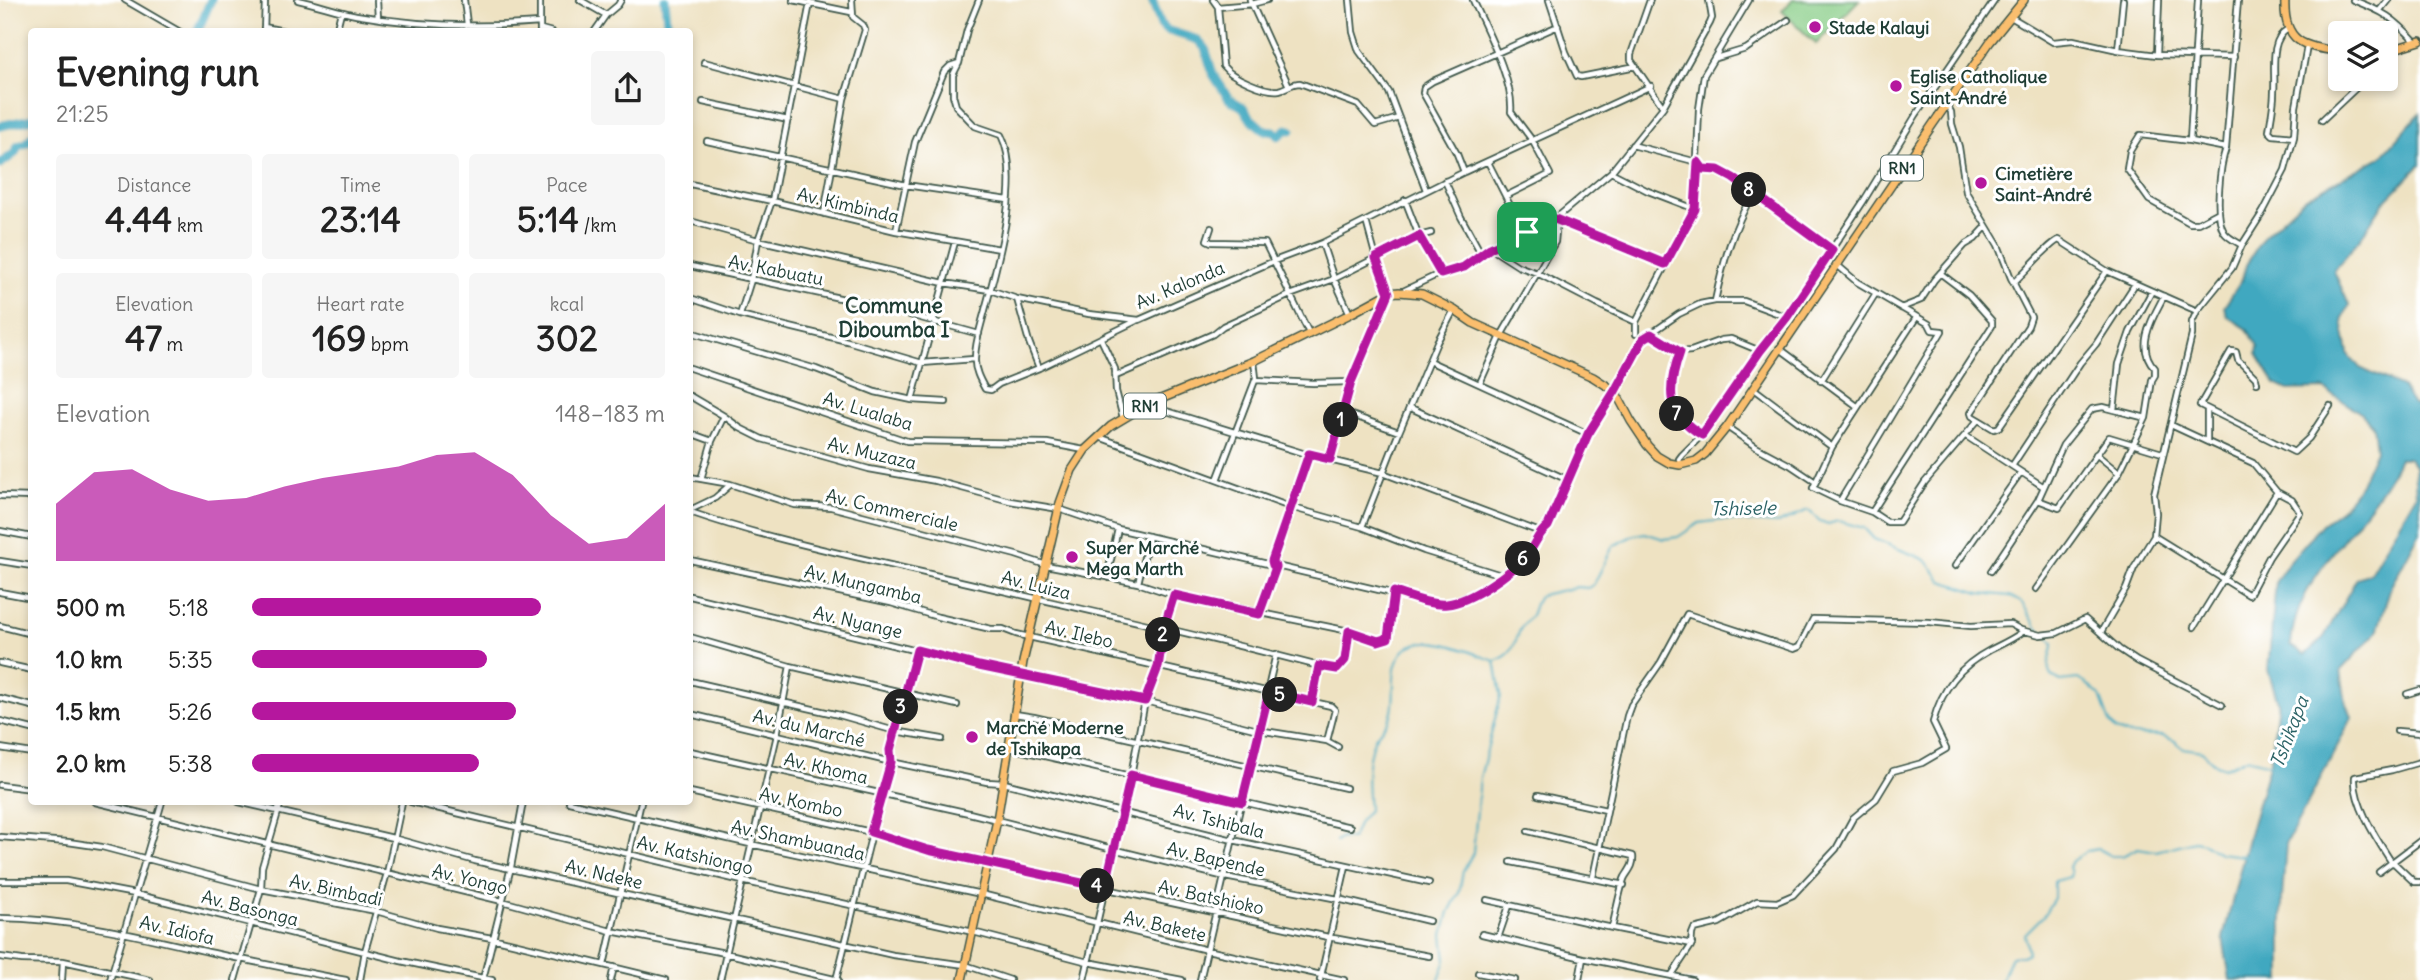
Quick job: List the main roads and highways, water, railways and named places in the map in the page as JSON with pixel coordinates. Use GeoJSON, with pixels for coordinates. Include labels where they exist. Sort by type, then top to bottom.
{"type":"FeatureCollection","features":[{"type":"Feature","properties":{"kind":"highway","name":"RN1"},"geometry":{"type":"LineString","coordinates":[[962,980],[997,820],[1036,599],[1072,470],[1085,450],[1098,437],[1146,405],[1254,361],[1389,293],[1399,292],[1422,294],[1473,323],[1593,377],[1615,391],[1631,421],[1657,456],[1669,463],[1680,465],[1696,461],[1727,427],[1836,263],[1947,104],[2024,0]]}},
{"type":"Feature","properties":{"kind":"highway"},"geometry":{"type":"LineString","coordinates":[[2286,0],[2284,16],[2292,36],[2307,46],[2328,49]]}},
{"type":"Feature","properties":{"kind":"highway"},"geometry":{"type":"LineString","coordinates":[[2398,48],[2418,41]]}},
{"type":"Feature","properties":{"kind":"water","name":"Tshikapa"},"geometry":{"type":"Polygon","coordinates":[[[2420,113],[2420,165],[2384,202],[2362,236],[2334,271],[2349,305],[2342,321],[2348,353],[2360,368],[2402,387],[2413,405],[2420,406],[2420,532],[2391,586],[2377,632],[2341,670],[2345,698],[2352,718],[2286,844],[2282,898],[2282,980],[2230,980],[2223,938],[2271,759],[2278,702],[2268,670],[2276,581],[2322,524],[2342,509],[2361,484],[2376,450],[2373,426],[2362,414],[2324,389],[2288,390],[2275,384],[2257,354],[2258,346],[2247,329],[2227,316],[2224,307],[2242,280],[2246,265],[2264,236],[2306,197],[2381,157],[2420,113]],[[2399,458],[2371,504],[2336,548],[2306,594],[2296,619],[2291,645],[2305,655],[2324,637],[2357,578],[2370,573],[2416,495],[2414,466],[2409,458],[2399,458]]]}},
{"type":"Feature","properties":{"kind":"waterway"},"geometry":{"type":"LineString","coordinates":[[199,28],[211,0]]}},
{"type":"Feature","properties":{"kind":"waterway"},"geometry":{"type":"LineString","coordinates":[[665,0],[668,28]]}},
{"type":"Feature","properties":{"kind":"waterway"},"geometry":{"type":"LineString","coordinates":[[1152,0],[1161,25],[1166,30],[1198,40],[1205,48],[1213,74],[1229,99],[1243,107],[1250,118],[1264,130],[1274,131],[1278,136],[1287,129],[1291,130]]}},
{"type":"Feature","properties":{"kind":"waterway"},"geometry":{"type":"LineString","coordinates":[[0,126],[28,120]]}},
{"type":"Feature","properties":{"kind":"waterway"},"geometry":{"type":"LineString","coordinates":[[0,164],[15,153],[18,146],[28,142]]}},
{"type":"Feature","properties":{"kind":"waterway","name":"Tshisele"},"geometry":{"type":"LineString","coordinates":[[1336,842],[1341,838],[1352,839],[1359,822],[1369,810],[1369,757],[1375,737],[1392,712],[1396,665],[1403,652],[1413,645],[1426,642],[1455,647],[1495,661],[1502,659],[1515,644],[1521,628],[1541,595],[1577,587],[1588,588],[1594,584],[1613,546],[1634,535],[1645,533],[1664,539],[1678,537],[1699,523],[1723,520],[1778,524],[1808,510],[1820,521],[1828,524],[1838,521],[1864,528],[1874,539],[1926,560],[1942,581],[1980,593],[2010,596],[2022,603],[2038,629],[2053,642],[2048,667],[2051,676],[2061,681],[2078,679],[2087,684],[2100,696],[2110,723],[2116,730],[2130,735],[2163,736],[2183,748],[2202,751],[2216,765],[2225,768],[2246,758],[2270,764]]}},
{"type":"Feature","properties":{"kind":"waterway"},"geometry":{"type":"LineString","coordinates":[[1439,980],[1446,960],[1443,935],[1449,912],[1459,893],[1463,871],[1473,853],[1480,778],[1501,695],[1495,661]]}},
{"type":"Feature","properties":{"kind":"waterway"},"geometry":{"type":"LineString","coordinates":[[2001,980],[2011,956],[2028,953],[2025,934],[2043,916],[2054,898],[2054,881],[2070,877],[2069,867],[2072,861],[2087,851],[2098,849],[2111,856],[2122,856],[2138,848],[2156,851],[2195,841],[2204,843],[2219,853],[2244,856]]}},
{"type":"Feature","properties":{"kind":"place","name":"Stade Kalayi"},"geometry":{"type":"Point","coordinates":[1815,27]}},
{"type":"Feature","properties":{"kind":"place","name":"Eglise Catholique Saint-André"},"geometry":{"type":"Point","coordinates":[1896,86]}},
{"type":"Feature","properties":{"kind":"place","name":"Cimetière Saint-André"},"geometry":{"type":"Point","coordinates":[1981,183]}},
{"type":"Feature","properties":{"kind":"place","name":"Super Marché Mega Marth"},"geometry":{"type":"Point","coordinates":[1072,557]}},
{"type":"Feature","properties":{"kind":"place","name":"Marché Moderne de Tshikapa"},"geometry":{"type":"Point","coordinates":[972,737]}},
{"type":"Feature","properties":{"kind":"district","name":"Commune Diboumba I"},"geometry":{"type":"Point","coordinates":[894,317]}}]}
